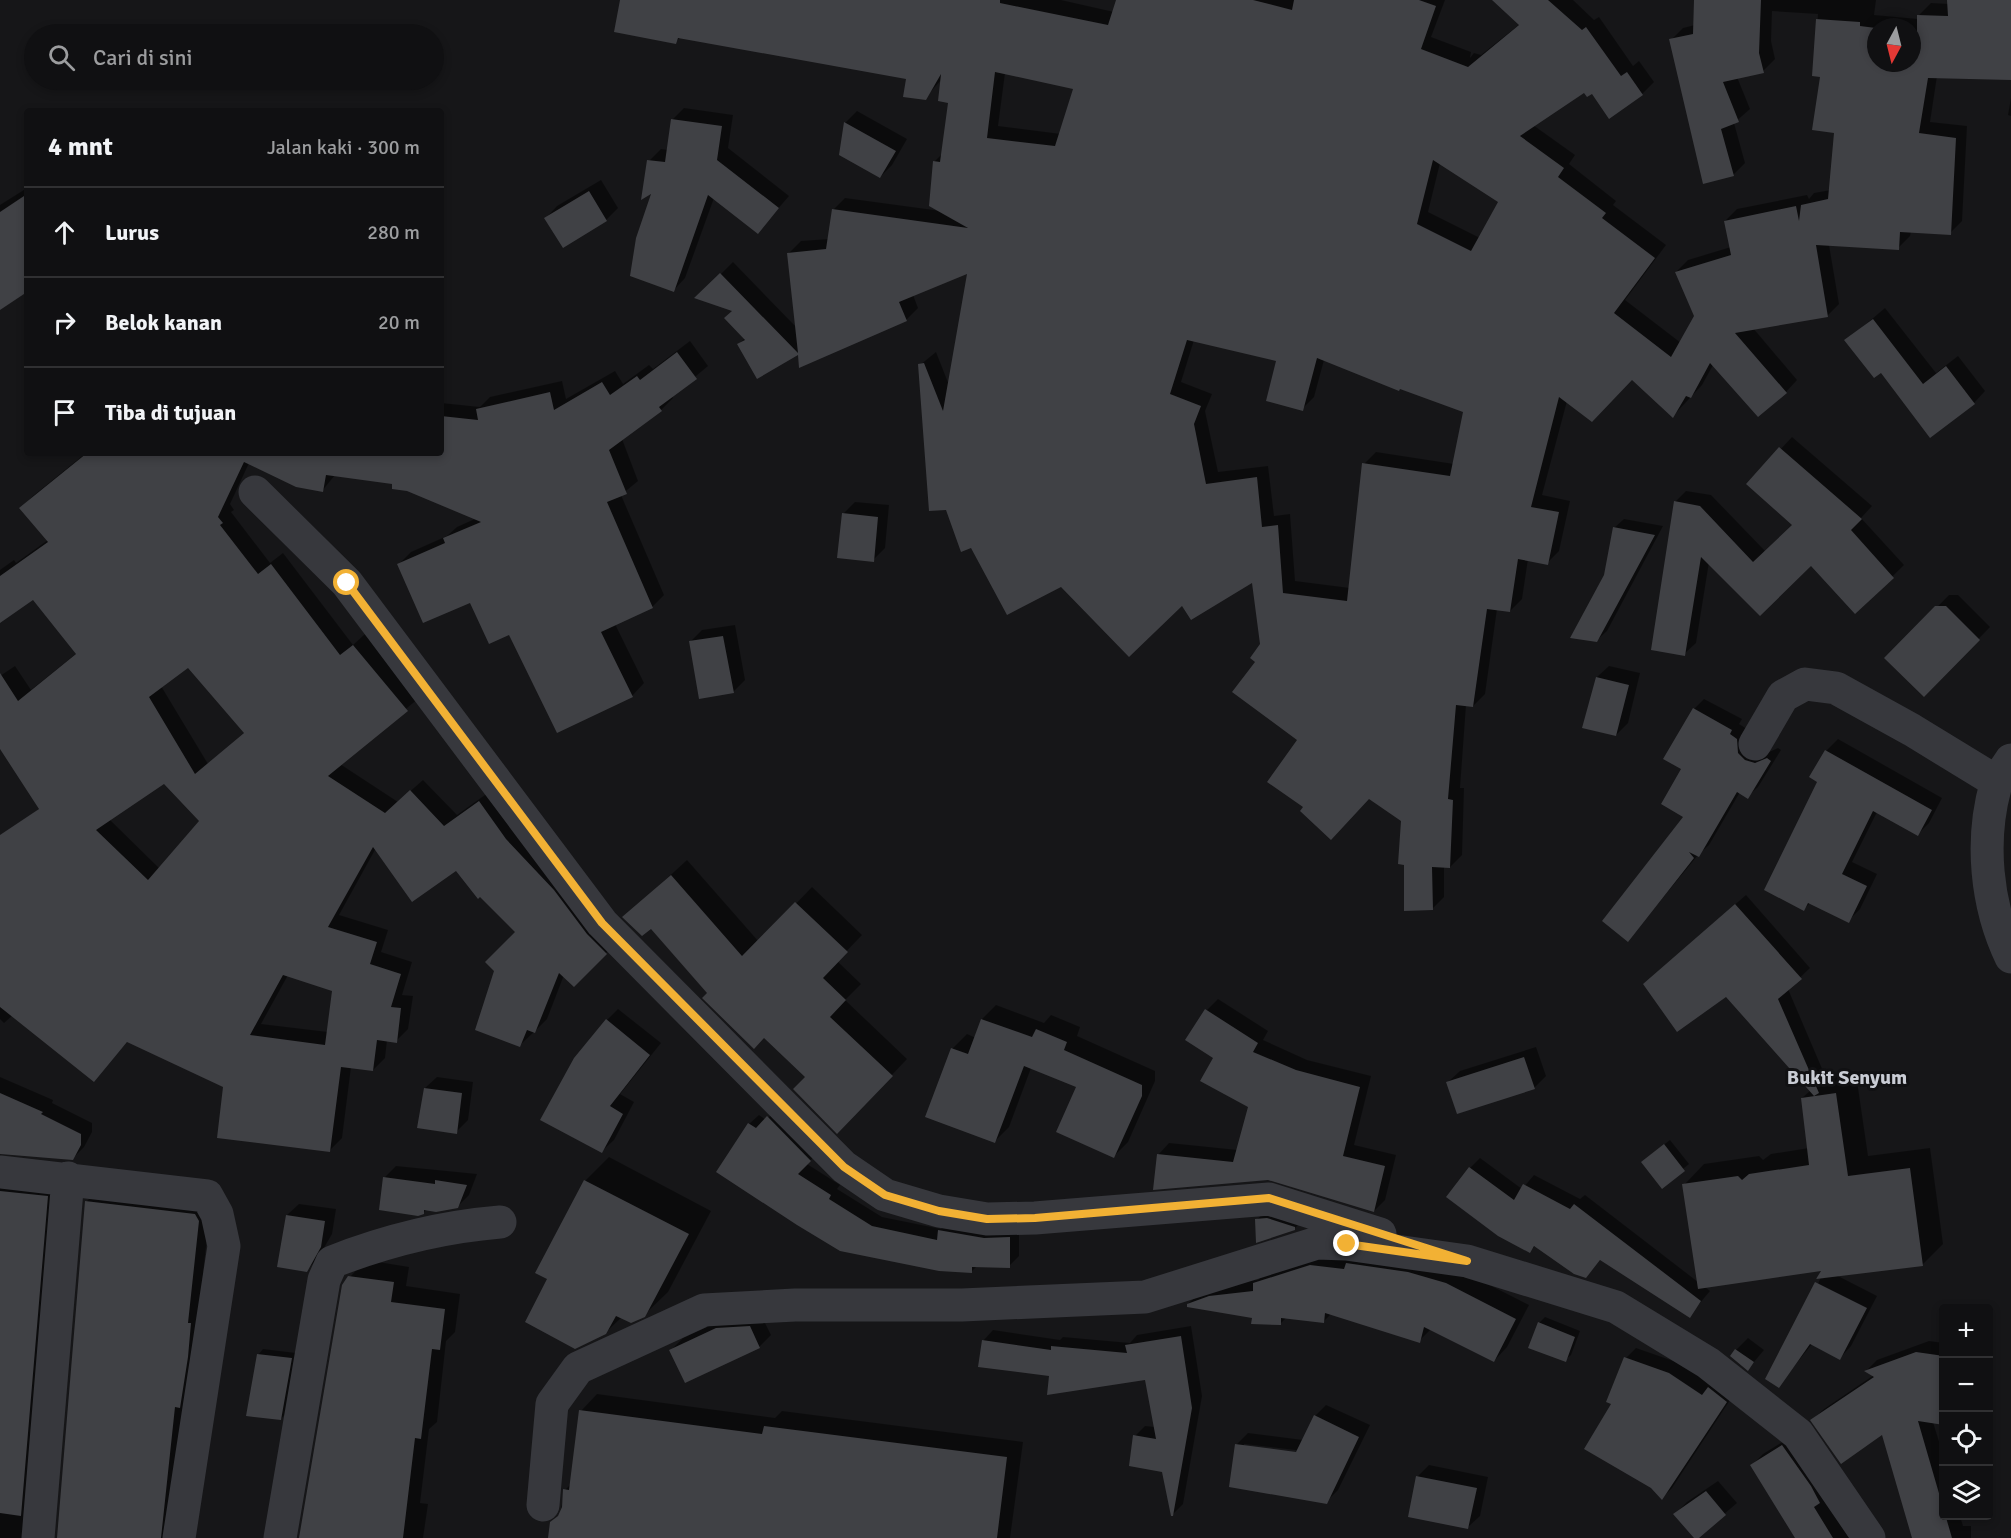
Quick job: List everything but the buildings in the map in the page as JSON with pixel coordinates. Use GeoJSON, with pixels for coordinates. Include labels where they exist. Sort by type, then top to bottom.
{"type":"FeatureCollection","features":[{"type":"Feature","properties":{"kind":"street"},"geometry":{"type":"LineString","coordinates":[[255,492],[347,583],[602,923],[844,1167],[885,1195],[939,1211],[987,1219],[1035,1218],[1269,1198],[1616,1307],[1708,1363],[1798,1434],[1869,1538]]}},
{"type":"Feature","properties":{"kind":"street"},"geometry":{"type":"LineString","coordinates":[[1755,744],[1783,696],[1804,684],[1836,688],[1912,730],[2004,771],[1985,850],[1999,932],[2011,957]]}},
{"type":"Feature","properties":{"kind":"street"},"geometry":{"type":"LineString","coordinates":[[0,1172],[68,1178],[207,1196],[217,1214],[224,1246],[179,1538]]}},
{"type":"Feature","properties":{"kind":"street"},"geometry":{"type":"LineString","coordinates":[[38,1538],[68,1178]]}},
{"type":"Feature","properties":{"kind":"street"},"geometry":{"type":"LineString","coordinates":[[280,1538],[324,1280],[332,1262],[364,1249],[448,1227],[500,1222]]}},
{"type":"Feature","properties":{"kind":"street"},"geometry":{"type":"LineString","coordinates":[[543,1505],[552,1404],[578,1368],[704,1310],[795,1305],[962,1305],[1145,1297],[1317,1243],[1356,1245],[1467,1261]]}},
{"type":"Feature","properties":{"kind":"district","name":"Bukit Senyum"},"geometry":{"type":"Point","coordinates":[1847,1077]}},
{"type":"Feature","properties":{"kind":"route"},"geometry":{"type":"LineString","coordinates":[[347,583],[602,923],[844,1167],[885,1195],[939,1211],[987,1219],[1035,1218],[1269,1198],[1467,1261],[1347,1244]]}}]}
